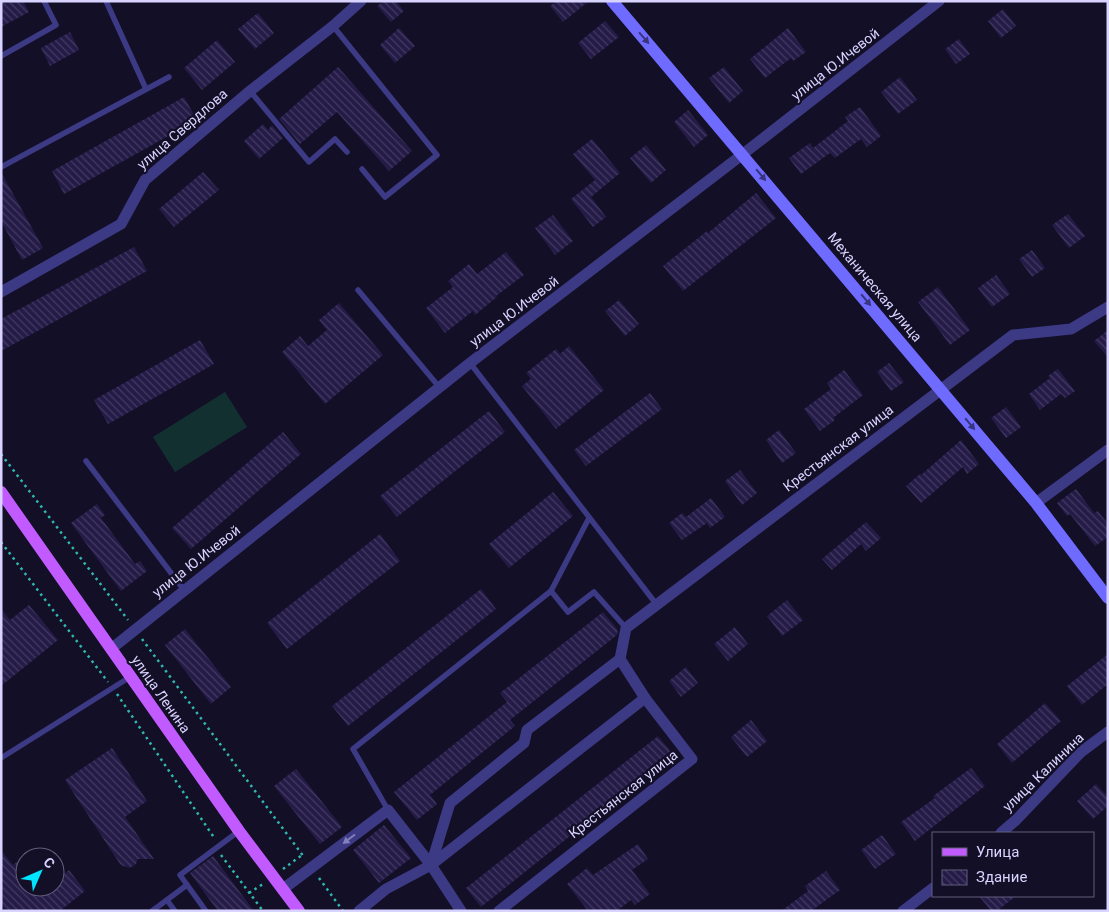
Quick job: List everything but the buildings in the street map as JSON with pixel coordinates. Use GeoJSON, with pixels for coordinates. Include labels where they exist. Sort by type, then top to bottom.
{"type":"FeatureCollection","features":[{"type":"Feature","properties":{"kind":"main road","name":"улица Ленина"},"geometry":{"type":"LineString","coordinates":[[1,492],[239,831],[299,911]]}},
{"type":"Feature","properties":{"kind":"street","name":"улица Свердлова"},"geometry":{"type":"LineString","coordinates":[[1,292],[121,224],[145,180],[250,91],[334,26],[361,1]]}},
{"type":"Feature","properties":{"kind":"street","name":"Механическая улица"},"geometry":{"type":"LineString","coordinates":[[612,1],[1036,503],[1108,598]]}},
{"type":"Feature","properties":{"kind":"street","name":"улица Ю.Ичевой"},"geometry":{"type":"LineString","coordinates":[[111,648],[470,363],[939,1]]}},
{"type":"Feature","properties":{"kind":"street","name":"Крестьянская улица"},"geometry":{"type":"LineString","coordinates":[[626,628],[1014,335],[1071,329],[1108,307]]}},
{"type":"Feature","properties":{"kind":"street"},"geometry":{"type":"LineString","coordinates":[[1036,503],[1108,450]]}},
{"type":"Feature","properties":{"kind":"street"},"geometry":{"type":"LineString","coordinates":[[431,865],[450,803],[524,742],[527,730],[620,659],[626,628]]}},
{"type":"Feature","properties":{"kind":"street","name":"Крестьянская улица"},"geometry":{"type":"LineString","coordinates":[[499,911],[692,759],[645,698],[620,659]]}},
{"type":"Feature","properties":{"kind":"street"},"geometry":{"type":"LineString","coordinates":[[359,911],[386,889],[431,865],[645,698]]}},
{"type":"Feature","properties":{"kind":"street","name":"улица Калинина"},"geometry":{"type":"LineString","coordinates":[[1002,832],[1081,752],[1108,732]]}},
{"type":"Feature","properties":{"kind":"street"},"geometry":{"type":"LineString","coordinates":[[283,889],[388,810],[431,865],[461,911]]}},
{"type":"Feature","properties":{"kind":"street"},"geometry":{"type":"LineString","coordinates":[[903,911],[932,889]]}},
{"type":"Feature","properties":{"kind":"lane"},"geometry":{"type":"LineString","coordinates":[[1,56],[56,25],[44,1]]}},
{"type":"Feature","properties":{"kind":"lane"},"geometry":{"type":"LineString","coordinates":[[106,1],[146,88]]}},
{"type":"Feature","properties":{"kind":"lane"},"geometry":{"type":"LineString","coordinates":[[334,26],[437,155],[384,197],[362,169]]}},
{"type":"Feature","properties":{"kind":"lane"},"geometry":{"type":"LineString","coordinates":[[1,167],[169,77]]}},
{"type":"Feature","properties":{"kind":"lane"},"geometry":{"type":"LineString","coordinates":[[250,91],[309,162],[335,139],[347,152]]}},
{"type":"Feature","properties":{"kind":"lane"},"geometry":{"type":"LineString","coordinates":[[358,290],[440,388]]}},
{"type":"Feature","properties":{"kind":"lane"},"geometry":{"type":"LineString","coordinates":[[470,363],[656,605]]}},
{"type":"Feature","properties":{"kind":"lane"},"geometry":{"type":"LineString","coordinates":[[86,461],[184,590]]}},
{"type":"Feature","properties":{"kind":"lane"},"geometry":{"type":"LineString","coordinates":[[388,810],[353,749],[551,591],[589,518]]}},
{"type":"Feature","properties":{"kind":"lane"},"geometry":{"type":"LineString","coordinates":[[551,591],[568,612],[594,592],[626,628]]}},
{"type":"Feature","properties":{"kind":"lane"},"geometry":{"type":"LineString","coordinates":[[1,758],[130,677]]}},
{"type":"Feature","properties":{"kind":"lane"},"geometry":{"type":"LineString","coordinates":[[206,911],[180,875],[239,831]]}},
{"type":"Feature","properties":{"kind":"lane"},"geometry":{"type":"LineString","coordinates":[[152,911],[187,885]]}},
{"type":"Feature","properties":{"kind":"lane"},"geometry":{"type":"LineString","coordinates":[[167,900],[175,911]]}},
{"type":"Feature","properties":{"kind":"path"},"geometry":{"type":"LineString","coordinates":[[1,454],[343,911]]}},
{"type":"Feature","properties":{"kind":"path"},"geometry":{"type":"LineString","coordinates":[[1,542],[113,688],[215,839],[216,848],[263,911]]}},
{"type":"Feature","properties":{"kind":"green space"},"geometry":{"type":"Polygon","coordinates":[[[225,392],[247,427],[175,472],[153,437],[225,392]]]}}]}
